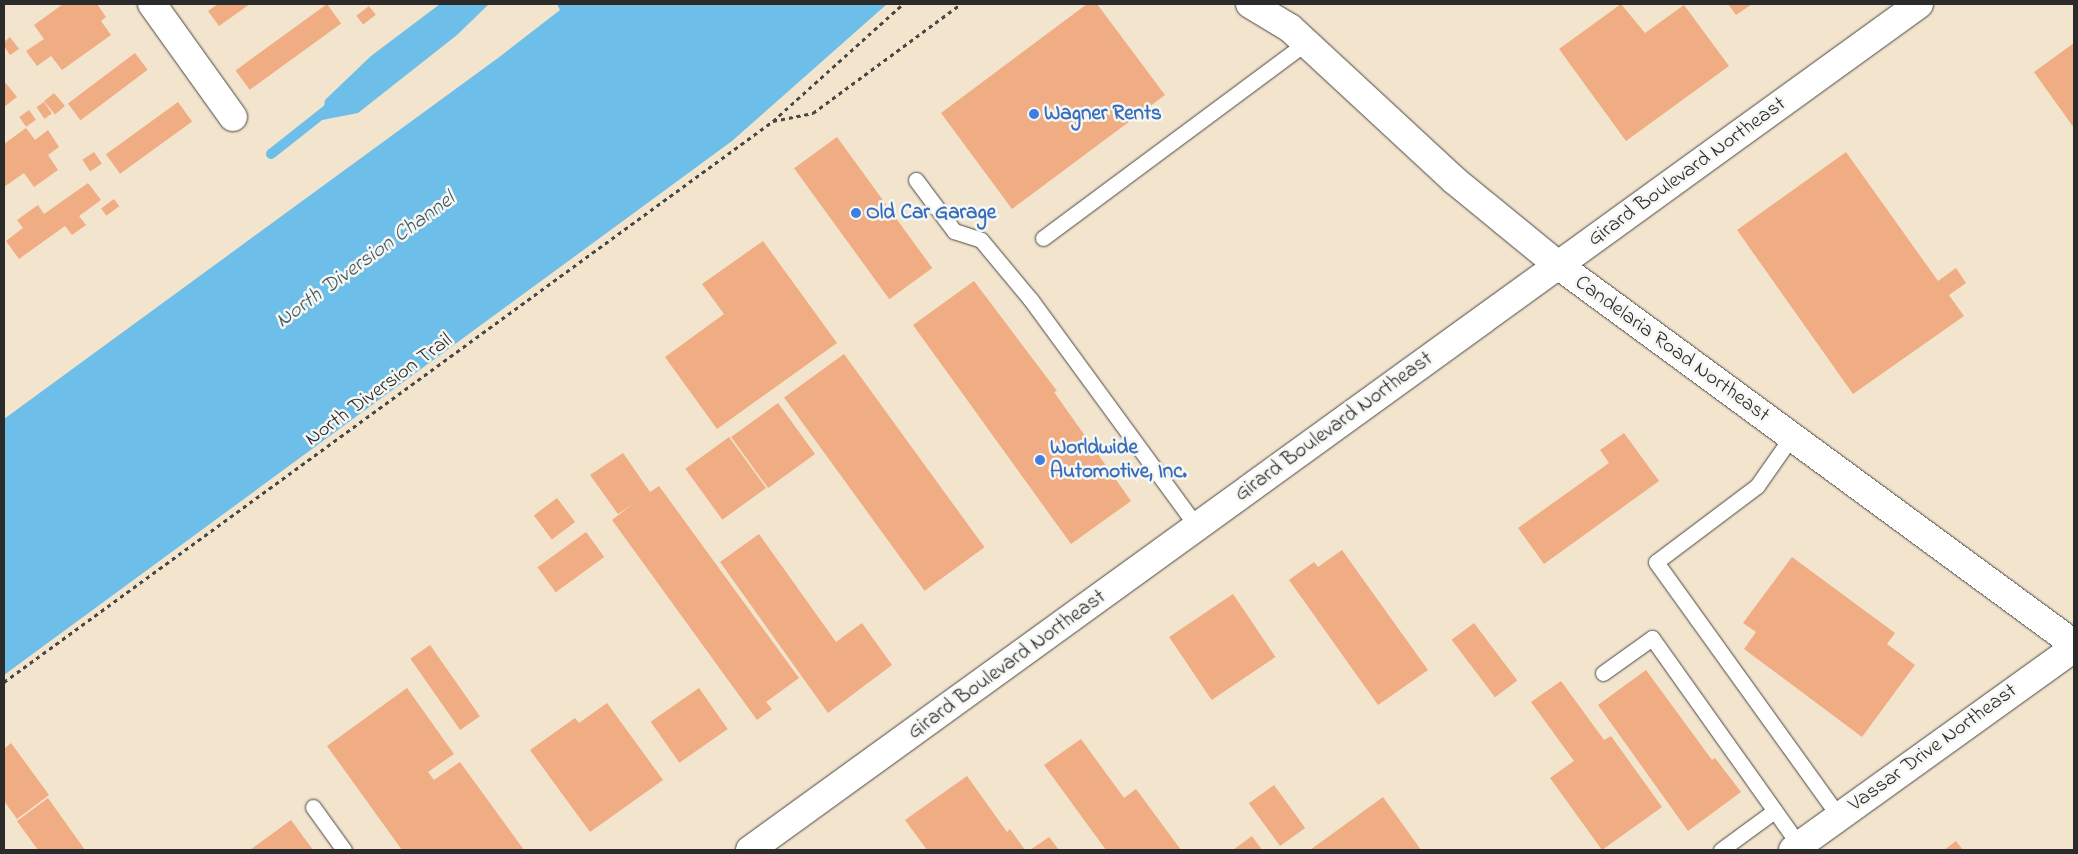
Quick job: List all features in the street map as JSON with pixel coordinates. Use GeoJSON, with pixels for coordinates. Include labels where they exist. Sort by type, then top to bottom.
{"type":"FeatureCollection","features":[{"type":"Feature","properties":{"kind":"street"},"geometry":{"type":"LineString","coordinates":[[152,4],[233,117]]}},
{"type":"Feature","properties":{"kind":"street","name":"Candelaria Road Northeast"},"geometry":{"type":"LineString","coordinates":[[1250,4],[1298,35],[1454,180],[1558,265],[2074,644]]}},
{"type":"Feature","properties":{"kind":"street","name":"Candelaria Road Northeast"},"geometry":{"type":"LineString","coordinates":[[1276,4],[1298,35]]}},
{"type":"Feature","properties":{"kind":"street","name":"Girard Boulevard Northeast"},"geometry":{"type":"LineString","coordinates":[[750,850],[1919,4]]}},
{"type":"Feature","properties":{"kind":"street","name":"Vassar Drive Northeast"},"geometry":{"type":"LineString","coordinates":[[1796,848],[2074,648]]}},
{"type":"Feature","properties":{"kind":"lane"},"geometry":{"type":"LineString","coordinates":[[1043,238],[1298,35]]}},
{"type":"Feature","properties":{"kind":"lane"},"geometry":{"type":"LineString","coordinates":[[916,180],[954,231],[981,240],[1031,300],[1197,527]]}},
{"type":"Feature","properties":{"kind":"lane"},"geometry":{"type":"LineString","coordinates":[[1792,436],[1757,486],[1656,562],[1839,817]]}},
{"type":"Feature","properties":{"kind":"lane"},"geometry":{"type":"LineString","coordinates":[[1603,673],[1652,638],[1774,811],[1796,848]]}},
{"type":"Feature","properties":{"kind":"lane"},"geometry":{"type":"LineString","coordinates":[[313,807],[344,850]]}},
{"type":"Feature","properties":{"kind":"lane"},"geometry":{"type":"LineString","coordinates":[[1721,850],[1774,811]]}},
{"type":"Feature","properties":{"kind":"path","name":"North Diversion Trail"},"geometry":{"type":"LineString","coordinates":[[4,682],[772,122],[903,4]]}},
{"type":"Feature","properties":{"kind":"path","name":"North Diversion Trail"},"geometry":{"type":"LineString","coordinates":[[772,122],[813,113],[961,4]]}},
{"type":"Feature","properties":{"kind":"water"},"geometry":{"type":"Polygon","coordinates":[[[440,4],[489,4],[457,35],[358,113],[322,120],[325,100],[371,56],[440,4]]]}},
{"type":"Feature","properties":{"kind":"water","name":"North Diversion Channel"},"geometry":{"type":"Polygon","coordinates":[[[557,4],[887,4],[732,141],[4,675],[4,419],[498,58],[560,10],[557,4]]]}},
{"type":"Feature","properties":{"kind":"building"},"geometry":{"type":"Polygon","coordinates":[[[63,4],[97,4],[106,17],[101,21],[111,35],[62,70],[51,56],[37,66],[26,51],[44,39],[34,25],[63,4]]]}},
{"type":"Feature","properties":{"kind":"building"},"geometry":{"type":"Polygon","coordinates":[[[218,4],[250,4],[219,26],[208,11],[218,4]]]}},
{"type":"Feature","properties":{"kind":"building"},"geometry":{"type":"Polygon","coordinates":[[[327,4],[341,23],[250,90],[236,70],[327,4]]]}},
{"type":"Feature","properties":{"kind":"building"},"geometry":{"type":"Polygon","coordinates":[[[1087,4],[1097,4],[1165,95],[1012,209],[941,113],[1087,4]]]}},
{"type":"Feature","properties":{"kind":"building"},"geometry":{"type":"Polygon","coordinates":[[[1621,4],[1645,33],[1684,5],[1729,66],[1626,141],[1559,49],[1621,4]]]}},
{"type":"Feature","properties":{"kind":"building"},"geometry":{"type":"Polygon","coordinates":[[[1728,4],[1752,4],[1736,15],[1728,4]]]}},
{"type":"Feature","properties":{"kind":"building"},"geometry":{"type":"Polygon","coordinates":[[[369,6],[376,15],[363,25],[356,16],[369,6]]]}},
{"type":"Feature","properties":{"kind":"building"},"geometry":{"type":"Polygon","coordinates":[[[10,37],[19,49],[10,55],[4,46],[4,42],[10,37]]]}},
{"type":"Feature","properties":{"kind":"building"},"geometry":{"type":"Polygon","coordinates":[[[2074,43],[2074,128],[2034,72],[2074,43]]]}},
{"type":"Feature","properties":{"kind":"building"},"geometry":{"type":"Polygon","coordinates":[[[135,53],[148,70],[81,120],[68,104],[135,53]]]}},
{"type":"Feature","properties":{"kind":"building"},"geometry":{"type":"Polygon","coordinates":[[[4,81],[17,97],[4,107],[4,81]]]}},
{"type":"Feature","properties":{"kind":"building"},"geometry":{"type":"Polygon","coordinates":[[[54,93],[65,106],[55,114],[44,101],[54,93]]]}},
{"type":"Feature","properties":{"kind":"building"},"geometry":{"type":"Polygon","coordinates":[[[44,102],[52,114],[44,119],[37,107],[44,102]]]}},
{"type":"Feature","properties":{"kind":"building"},"geometry":{"type":"Polygon","coordinates":[[[178,102],[192,121],[120,174],[106,154],[178,102]]]}},
{"type":"Feature","properties":{"kind":"building"},"geometry":{"type":"Polygon","coordinates":[[[29,110],[36,120],[26,127],[19,117],[29,110]]]}},
{"type":"Feature","properties":{"kind":"building"},"geometry":{"type":"Polygon","coordinates":[[[26,128],[35,140],[48,130],[59,147],[48,155],[58,170],[34,187],[24,173],[4,187],[4,144],[26,128]]]}},
{"type":"Feature","properties":{"kind":"building"},"geometry":{"type":"Polygon","coordinates":[[[837,137],[932,268],[889,299],[794,168],[837,137]]]}},
{"type":"Feature","properties":{"kind":"building"},"geometry":{"type":"Polygon","coordinates":[[[94,152],[102,164],[90,171],[82,160],[94,152]]]}},
{"type":"Feature","properties":{"kind":"building"},"geometry":{"type":"Polygon","coordinates":[[[1846,152],[1938,281],[1956,268],[1966,283],[1949,295],[1964,316],[1853,394],[1737,230],[1846,152]]]}},
{"type":"Feature","properties":{"kind":"building"},"geometry":{"type":"Polygon","coordinates":[[[88,183],[101,200],[79,216],[86,225],[72,235],[65,226],[19,259],[6,241],[23,228],[17,220],[38,205],[44,214],[88,183]]]}},
{"type":"Feature","properties":{"kind":"building"},"geometry":{"type":"Polygon","coordinates":[[[114,199],[119,206],[106,216],[101,208],[114,199]]]}},
{"type":"Feature","properties":{"kind":"building"},"geometry":{"type":"Polygon","coordinates":[[[763,241],[837,343],[717,429],[665,357],[724,314],[702,284],[763,241]]]}},
{"type":"Feature","properties":{"kind":"building"},"geometry":{"type":"Polygon","coordinates":[[[974,281],[1057,391],[1054,392],[1131,501],[1071,544],[913,325],[974,281]]]}},
{"type":"Feature","properties":{"kind":"building"},"geometry":{"type":"Polygon","coordinates":[[[844,354],[984,547],[925,591],[784,397],[844,354]]]}},
{"type":"Feature","properties":{"kind":"building"},"geometry":{"type":"Polygon","coordinates":[[[778,403],[815,454],[768,488],[731,437],[778,403]]]}},
{"type":"Feature","properties":{"kind":"building"},"geometry":{"type":"Polygon","coordinates":[[[1624,433],[1659,481],[1544,564],[1518,528],[1609,463],[1600,450],[1624,433]]]}},
{"type":"Feature","properties":{"kind":"building"},"geometry":{"type":"Polygon","coordinates":[[[729,437],[766,488],[722,520],[685,469],[729,437]]]}},
{"type":"Feature","properties":{"kind":"building"},"geometry":{"type":"Polygon","coordinates":[[[623,453],[650,492],[659,486],[799,678],[766,702],[772,709],[757,720],[612,520],[633,504],[618,514],[590,475],[623,453]]]}},
{"type":"Feature","properties":{"kind":"building"},"geometry":{"type":"Polygon","coordinates":[[[557,498],[575,522],[552,539],[534,515],[557,498]]]}},
{"type":"Feature","properties":{"kind":"building"},"geometry":{"type":"Polygon","coordinates":[[[586,532],[604,557],[556,592],[537,567],[586,532]]]}},
{"type":"Feature","properties":{"kind":"building"},"geometry":{"type":"Polygon","coordinates":[[[759,534],[836,642],[862,623],[892,665],[828,713],[720,562],[759,534]]]}},
{"type":"Feature","properties":{"kind":"building"},"geometry":{"type":"Polygon","coordinates":[[[1342,550],[1428,670],[1378,705],[1289,580],[1314,562],[1318,567],[1342,550]]]}},
{"type":"Feature","properties":{"kind":"building"},"geometry":{"type":"Polygon","coordinates":[[[1792,557],[1895,633],[1887,644],[1915,665],[1862,737],[1744,649],[1756,632],[1743,623],[1792,557]]]}},
{"type":"Feature","properties":{"kind":"building"},"geometry":{"type":"Polygon","coordinates":[[[1233,594],[1275,657],[1212,700],[1169,637],[1233,594]]]}},
{"type":"Feature","properties":{"kind":"building"},"geometry":{"type":"Polygon","coordinates":[[[1474,623],[1517,681],[1495,697],[1452,640],[1474,623]]]}},
{"type":"Feature","properties":{"kind":"building"},"geometry":{"type":"Polygon","coordinates":[[[430,645],[480,716],[460,730],[410,659],[430,645]]]}},
{"type":"Feature","properties":{"kind":"building"},"geometry":{"type":"Polygon","coordinates":[[[1646,670],[1712,760],[1715,758],[1741,792],[1688,831],[1598,705],[1646,670]]]}},
{"type":"Feature","properties":{"kind":"building"},"geometry":{"type":"Polygon","coordinates":[[[1561,681],[1604,740],[1611,736],[1662,807],[1602,850],[1550,778],[1574,761],[1531,702],[1561,681]]]}},
{"type":"Feature","properties":{"kind":"building"},"geometry":{"type":"Polygon","coordinates":[[[407,688],[454,754],[428,772],[434,780],[460,762],[524,850],[402,850],[327,746],[407,688]]]}},
{"type":"Feature","properties":{"kind":"building"},"geometry":{"type":"Polygon","coordinates":[[[699,688],[728,729],[679,763],[651,722],[699,688]]]}},
{"type":"Feature","properties":{"kind":"building"},"geometry":{"type":"Polygon","coordinates":[[[607,703],[663,780],[590,832],[530,750],[575,718],[579,723],[607,703]]]}},
{"type":"Feature","properties":{"kind":"building"},"geometry":{"type":"Polygon","coordinates":[[[1081,739],[1124,798],[1136,789],[1181,850],[1106,850],[1044,765],[1081,739]]]}},
{"type":"Feature","properties":{"kind":"building"},"geometry":{"type":"Polygon","coordinates":[[[11,743],[49,795],[17,819],[4,801],[4,749],[11,743]]]}},
{"type":"Feature","properties":{"kind":"building"},"geometry":{"type":"Polygon","coordinates":[[[967,776],[1007,832],[1010,829],[1025,850],[927,850],[905,820],[967,776]]]}},
{"type":"Feature","properties":{"kind":"building"},"geometry":{"type":"Polygon","coordinates":[[[1274,785],[1305,828],[1280,846],[1249,803],[1274,785]]]}},
{"type":"Feature","properties":{"kind":"building"},"geometry":{"type":"Polygon","coordinates":[[[1383,797],[1421,850],[1310,850],[1383,797]]]}},
{"type":"Feature","properties":{"kind":"building"},"geometry":{"type":"Polygon","coordinates":[[[48,798],[85,850],[38,850],[17,821],[48,798]]]}},
{"type":"Feature","properties":{"kind":"building"},"geometry":{"type":"Polygon","coordinates":[[[291,820],[313,850],[250,850],[291,820]]]}},
{"type":"Feature","properties":{"kind":"building"},"geometry":{"type":"Polygon","coordinates":[[[1252,836],[1262,850],[1233,850],[1252,836]]]}},
{"type":"Feature","properties":{"kind":"building"},"geometry":{"type":"Polygon","coordinates":[[[1049,837],[1059,850],[1030,850],[1049,837]]]}},
{"type":"Feature","properties":{"kind":"building"},"geometry":{"type":"Polygon","coordinates":[[[1956,841],[1963,850],[1944,850],[1956,841]]]}},
{"type":"Feature","properties":{"kind":"waterway"},"geometry":{"type":"LineString","coordinates":[[271,154],[333,105]]}},
{"type":"Feature","properties":{"kind":"place","name":"Wagner Rents"},"geometry":{"type":"Point","coordinates":[1034,114]}},
{"type":"Feature","properties":{"kind":"place","name":"Old Car Garage"},"geometry":{"type":"Point","coordinates":[856,213]}},
{"type":"Feature","properties":{"kind":"place","name":"Worldwide Automotive, Inc."},"geometry":{"type":"Point","coordinates":[1040,460]}}]}
